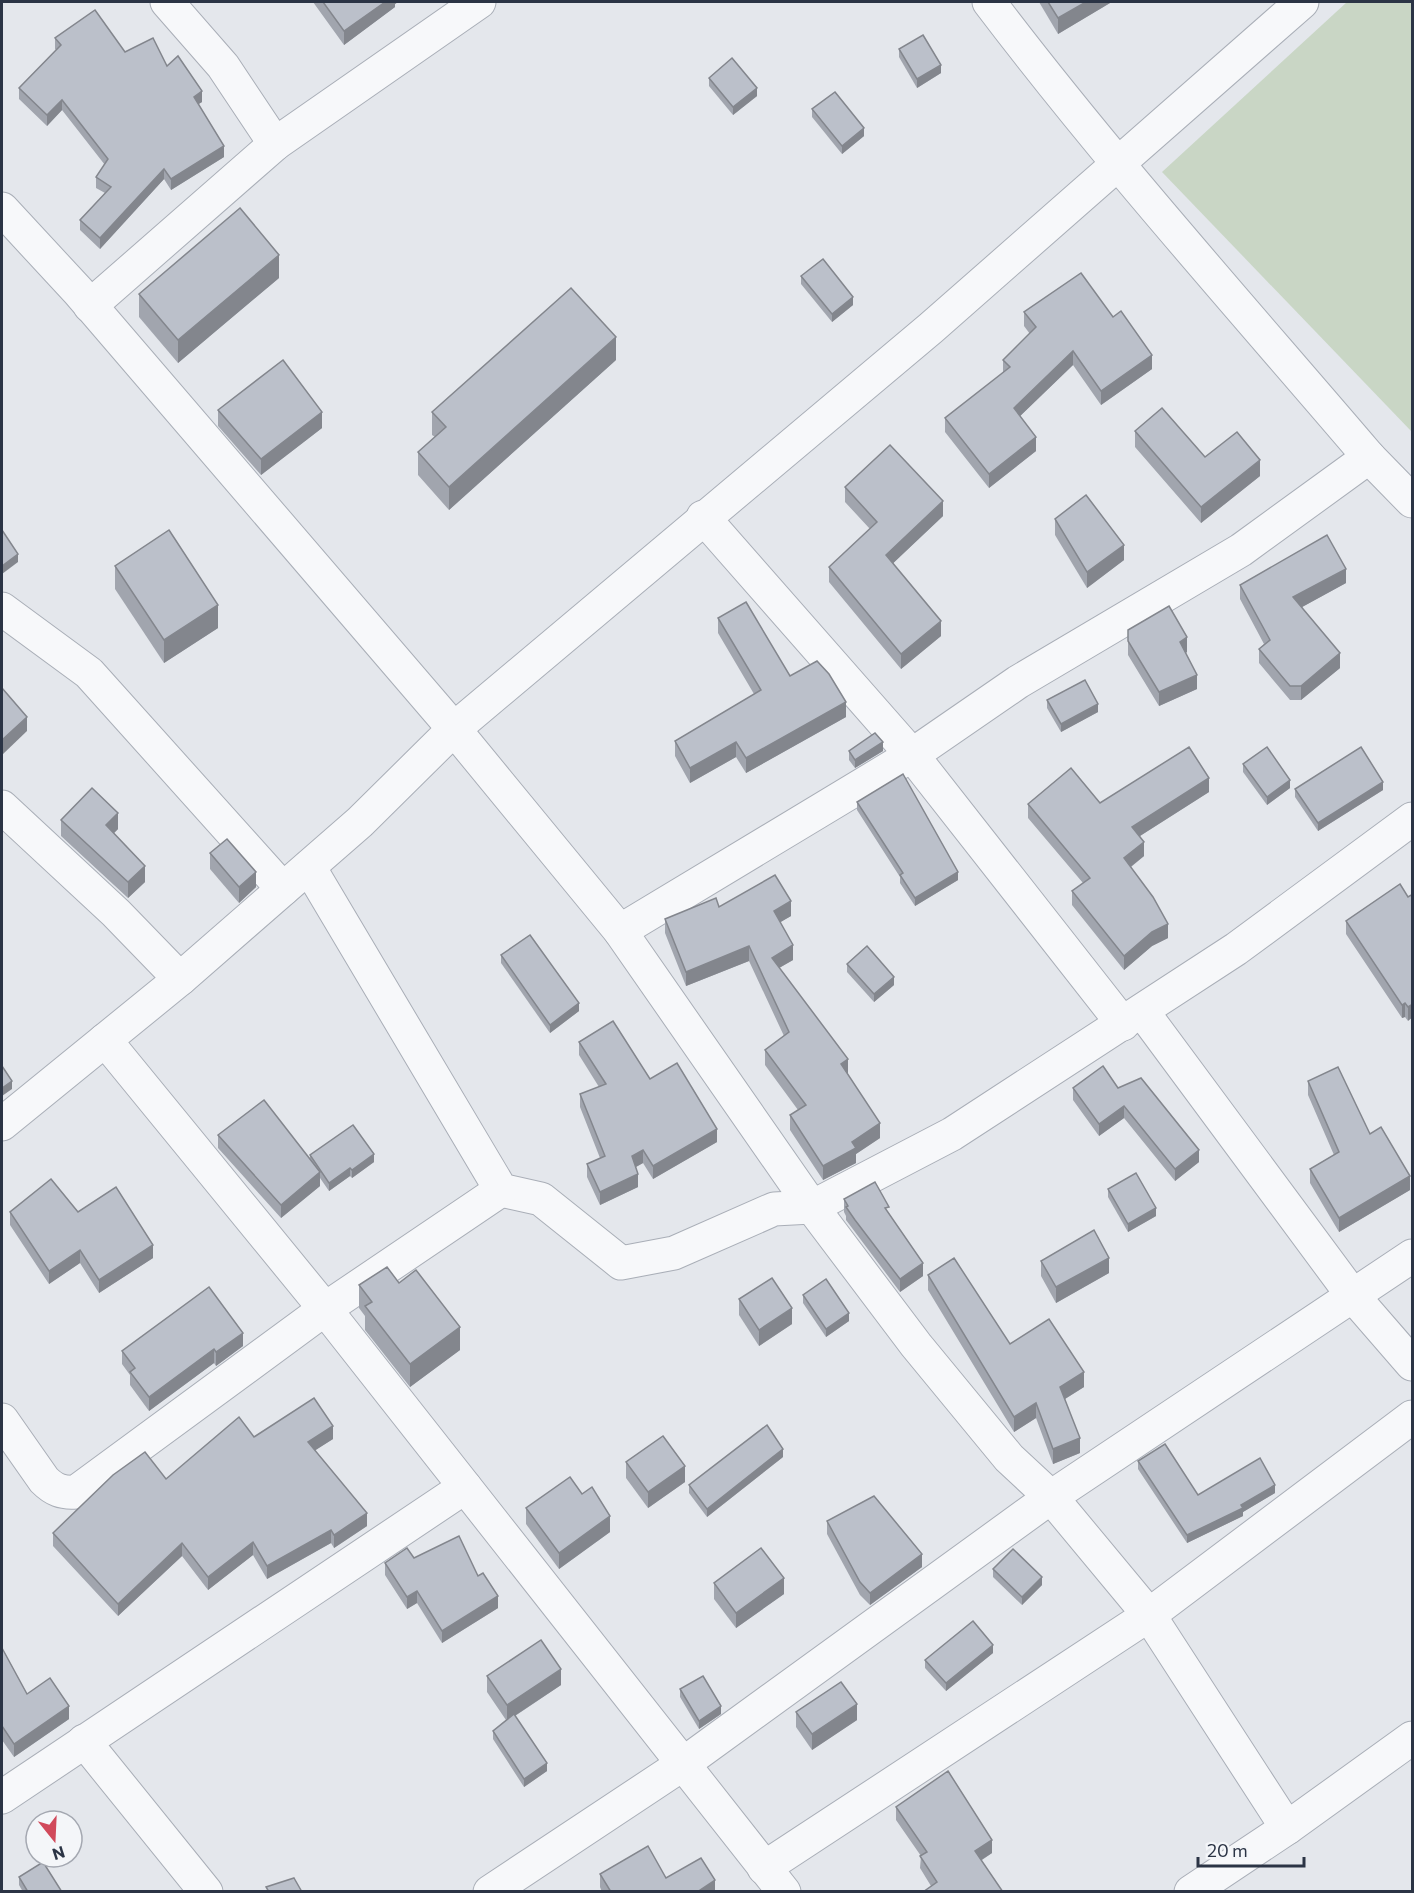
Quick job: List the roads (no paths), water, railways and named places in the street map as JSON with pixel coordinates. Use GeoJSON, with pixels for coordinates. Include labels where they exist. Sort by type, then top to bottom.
{"type":"FeatureCollection","features":[{"type":"Feature","properties":{"kind":"street"},"geometry":{"type":"LineString","coordinates":[[167,2],[223,66],[275,144]]}},
{"type":"Feature","properties":{"kind":"street"},"geometry":{"type":"LineString","coordinates":[[90,306],[275,144],[479,2]]}},
{"type":"Feature","properties":{"kind":"street"},"geometry":{"type":"LineString","coordinates":[[989,2],[1048,80],[1118,164],[1369,457],[1413,501]]}},
{"type":"Feature","properties":{"kind":"street"},"geometry":{"type":"LineString","coordinates":[[2,1124],[180,979],[360,822],[454,729],[931,328],[1302,2]]}},
{"type":"Feature","properties":{"kind":"street"},"geometry":{"type":"LineString","coordinates":[[2,209],[90,306],[454,729],[620,931],[812,1207],[916,1345],[1009,1458],[1051,1497],[1149,1615],[1287,1827]]}},
{"type":"Feature","properties":{"kind":"street"},"geometry":{"type":"LineString","coordinates":[[620,931],[912,754],[1017,682],[1241,550],[1369,457]]}},
{"type":"Feature","properties":{"kind":"street"},"geometry":{"type":"LineString","coordinates":[[704,517],[912,754],[1133,1018],[1353,1296],[1413,1364]]}},
{"type":"Feature","properties":{"kind":"street"},"geometry":{"type":"LineString","coordinates":[[2,609],[89,673],[284,889]]}},
{"type":"Feature","properties":{"kind":"street"},"geometry":{"type":"LineString","coordinates":[[2,807],[116,913],[180,979]]}},
{"type":"Feature","properties":{"kind":"street"},"geometry":{"type":"LineString","coordinates":[[309,867],[501,1190],[541,1200],[621,1263],[674,1253],[774,1209],[812,1207],[952,1134],[1236,949],[1413,819]]}},
{"type":"Feature","properties":{"kind":"street"},"geometry":{"type":"LineString","coordinates":[[105,1041],[325,1309],[774,1880],[1149,1615],[1413,1417]]}},
{"type":"Feature","properties":{"kind":"street"},"geometry":{"type":"LineString","coordinates":[[2,1420],[53,1489],[76,1492],[325,1309],[501,1190]]}},
{"type":"Feature","properties":{"kind":"street"},"geometry":{"type":"LineString","coordinates":[[490,1892],[683,1764],[1051,1497],[1413,1256]]}},
{"type":"Feature","properties":{"kind":"street"},"geometry":{"type":"LineString","coordinates":[[2,1797],[465,1487]]}},
{"type":"Feature","properties":{"kind":"street"},"geometry":{"type":"LineString","coordinates":[[1191,1892],[1413,1738]]}},
{"type":"Feature","properties":{"kind":"street"},"geometry":{"type":"LineString","coordinates":[[84,1742],[206,1892]]}}]}
